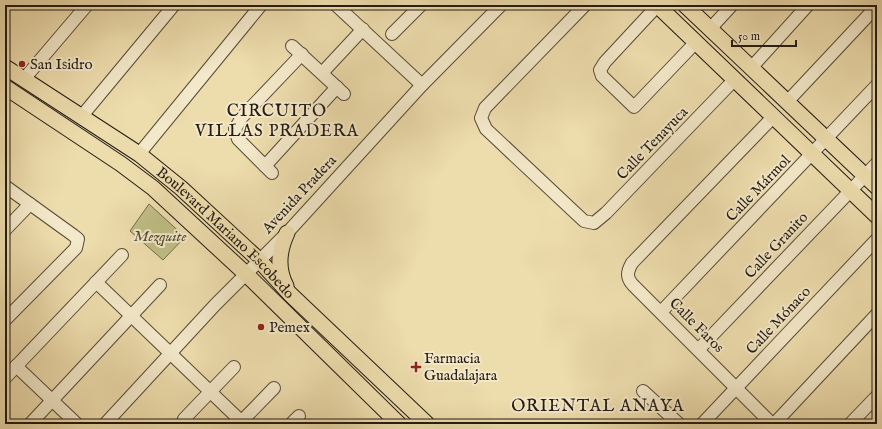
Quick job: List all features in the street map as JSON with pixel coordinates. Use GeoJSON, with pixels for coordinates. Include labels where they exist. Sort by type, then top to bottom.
{"type":"FeatureCollection","features":[{"type":"Feature","properties":{"kind":"main road"},"geometry":{"type":"LineString","coordinates":[[658,5],[877,216]]}},
{"type":"Feature","properties":{"kind":"main road"},"geometry":{"type":"LineString","coordinates":[[686,5],[877,188]]}},
{"type":"Feature","properties":{"kind":"main road","name":"Boulevard Mariano Escobedo"},"geometry":{"type":"LineString","coordinates":[[5,67],[139,154],[181,188],[259,260],[290,294],[427,424]]}},
{"type":"Feature","properties":{"kind":"main road","name":"Boulevard Mariano Escobedo"},"geometry":{"type":"LineString","coordinates":[[5,87],[137,176],[246,274],[399,424]]}},
{"type":"Feature","properties":{"kind":"main road"},"geometry":{"type":"LineString","coordinates":[[287,232],[282,247],[280,270],[290,294]]}},
{"type":"Feature","properties":{"kind":"street"},"geometry":{"type":"LineString","coordinates":[[24,79],[87,5]]}},
{"type":"Feature","properties":{"kind":"street"},"geometry":{"type":"LineString","coordinates":[[81,117],[174,5]]}},
{"type":"Feature","properties":{"kind":"street"},"geometry":{"type":"LineString","coordinates":[[139,154],[261,5]]}},
{"type":"Feature","properties":{"kind":"street"},"geometry":{"type":"LineString","coordinates":[[336,5],[422,85]]}},
{"type":"Feature","properties":{"kind":"street"},"geometry":{"type":"LineString","coordinates":[[392,34],[421,5]]}},
{"type":"Feature","properties":{"kind":"street","name":"Avenida Pradera"},"geometry":{"type":"LineString","coordinates":[[105,424],[170,352],[287,232],[422,85],[501,5]]}},
{"type":"Feature","properties":{"kind":"street","name":"Calle Tenayuca"},"geometry":{"type":"LineString","coordinates":[[585,5],[489,104],[481,118],[486,129],[553,194],[584,221],[589,223],[599,220],[735,80]]}},
{"type":"Feature","properties":{"kind":"street"},"geometry":{"type":"LineString","coordinates":[[658,5],[605,62],[600,70],[602,76],[634,107],[696,42]]}},
{"type":"Feature","properties":{"kind":"street"},"geometry":{"type":"LineString","coordinates":[[710,29],[732,5]]}},
{"type":"Feature","properties":{"kind":"street"},"geometry":{"type":"LineString","coordinates":[[751,68],[808,5]]}},
{"type":"Feature","properties":{"kind":"street"},"geometry":{"type":"LineString","coordinates":[[787,102],[877,6]]}},
{"type":"Feature","properties":{"kind":"street"},"geometry":{"type":"LineString","coordinates":[[322,73],[363,29]]}},
{"type":"Feature","properties":{"kind":"street"},"geometry":{"type":"LineString","coordinates":[[292,46],[302,54],[340,90],[269,169],[238,139],[235,129],[242,117],[302,54]]}},
{"type":"Feature","properties":{"kind":"street","name":"Calle Mármol"},"geometry":{"type":"LineString","coordinates":[[662,312],[877,85]]}},
{"type":"Feature","properties":{"kind":"street","name":"Calle Faros"},"geometry":{"type":"LineString","coordinates":[[773,117],[632,263],[627,274],[629,280],[773,424]]}},
{"type":"Feature","properties":{"kind":"street","name":"Calle Granito"},"geometry":{"type":"LineString","coordinates":[[699,349],[877,163]]}},
{"type":"Feature","properties":{"kind":"street"},"geometry":{"type":"LineString","coordinates":[[5,186],[78,239],[76,248],[5,320]]}},
{"type":"Feature","properties":{"kind":"street"},"geometry":{"type":"LineString","coordinates":[[5,230],[30,204]]}},
{"type":"Feature","properties":{"kind":"street","name":"Calle Mónaco"},"geometry":{"type":"LineString","coordinates":[[702,424],[877,239]]}},
{"type":"Feature","properties":{"kind":"street"},"geometry":{"type":"LineString","coordinates":[[5,378],[122,255]]}},
{"type":"Feature","properties":{"kind":"street"},"geometry":{"type":"LineString","coordinates":[[96,282],[170,352],[241,423],[274,388]]}},
{"type":"Feature","properties":{"kind":"street"},"geometry":{"type":"LineString","coordinates":[[30,424],[160,285]]}},
{"type":"Feature","properties":{"kind":"street"},"geometry":{"type":"LineString","coordinates":[[773,424],[877,314]]}},
{"type":"Feature","properties":{"kind":"street"},"geometry":{"type":"LineString","coordinates":[[16,366],[77,424]]}},
{"type":"Feature","properties":{"kind":"street"},"geometry":{"type":"LineString","coordinates":[[184,419],[234,367]]}},
{"type":"Feature","properties":{"kind":"street"},"geometry":{"type":"LineString","coordinates":[[643,391],[679,424]]}},
{"type":"Feature","properties":{"kind":"street"},"geometry":{"type":"LineString","coordinates":[[850,424],[877,396]]}},
{"type":"Feature","properties":{"kind":"green space","name":"Mezquite"},"geometry":{"type":"Polygon","coordinates":[[[149,204],[185,237],[163,260],[130,231],[149,204]]]}},
{"type":"Feature","properties":{"kind":"place","name":"San Isidro"},"geometry":{"type":"Point","coordinates":[22,64]}},
{"type":"Feature","properties":{"kind":"place","name":"Pemex"},"geometry":{"type":"Point","coordinates":[261,327]}},
{"type":"Feature","properties":{"kind":"place","name":"Farmacia Guadalajara"},"geometry":{"type":"Point","coordinates":[416,367]}},
{"type":"Feature","properties":{"kind":"district","name":"CIRCUITO VILLAS PRADERA"},"geometry":{"type":"Point","coordinates":[277,120]}},
{"type":"Feature","properties":{"kind":"district","name":"ORIENTAL ANAYA"},"geometry":{"type":"Point","coordinates":[598,405]}}]}
